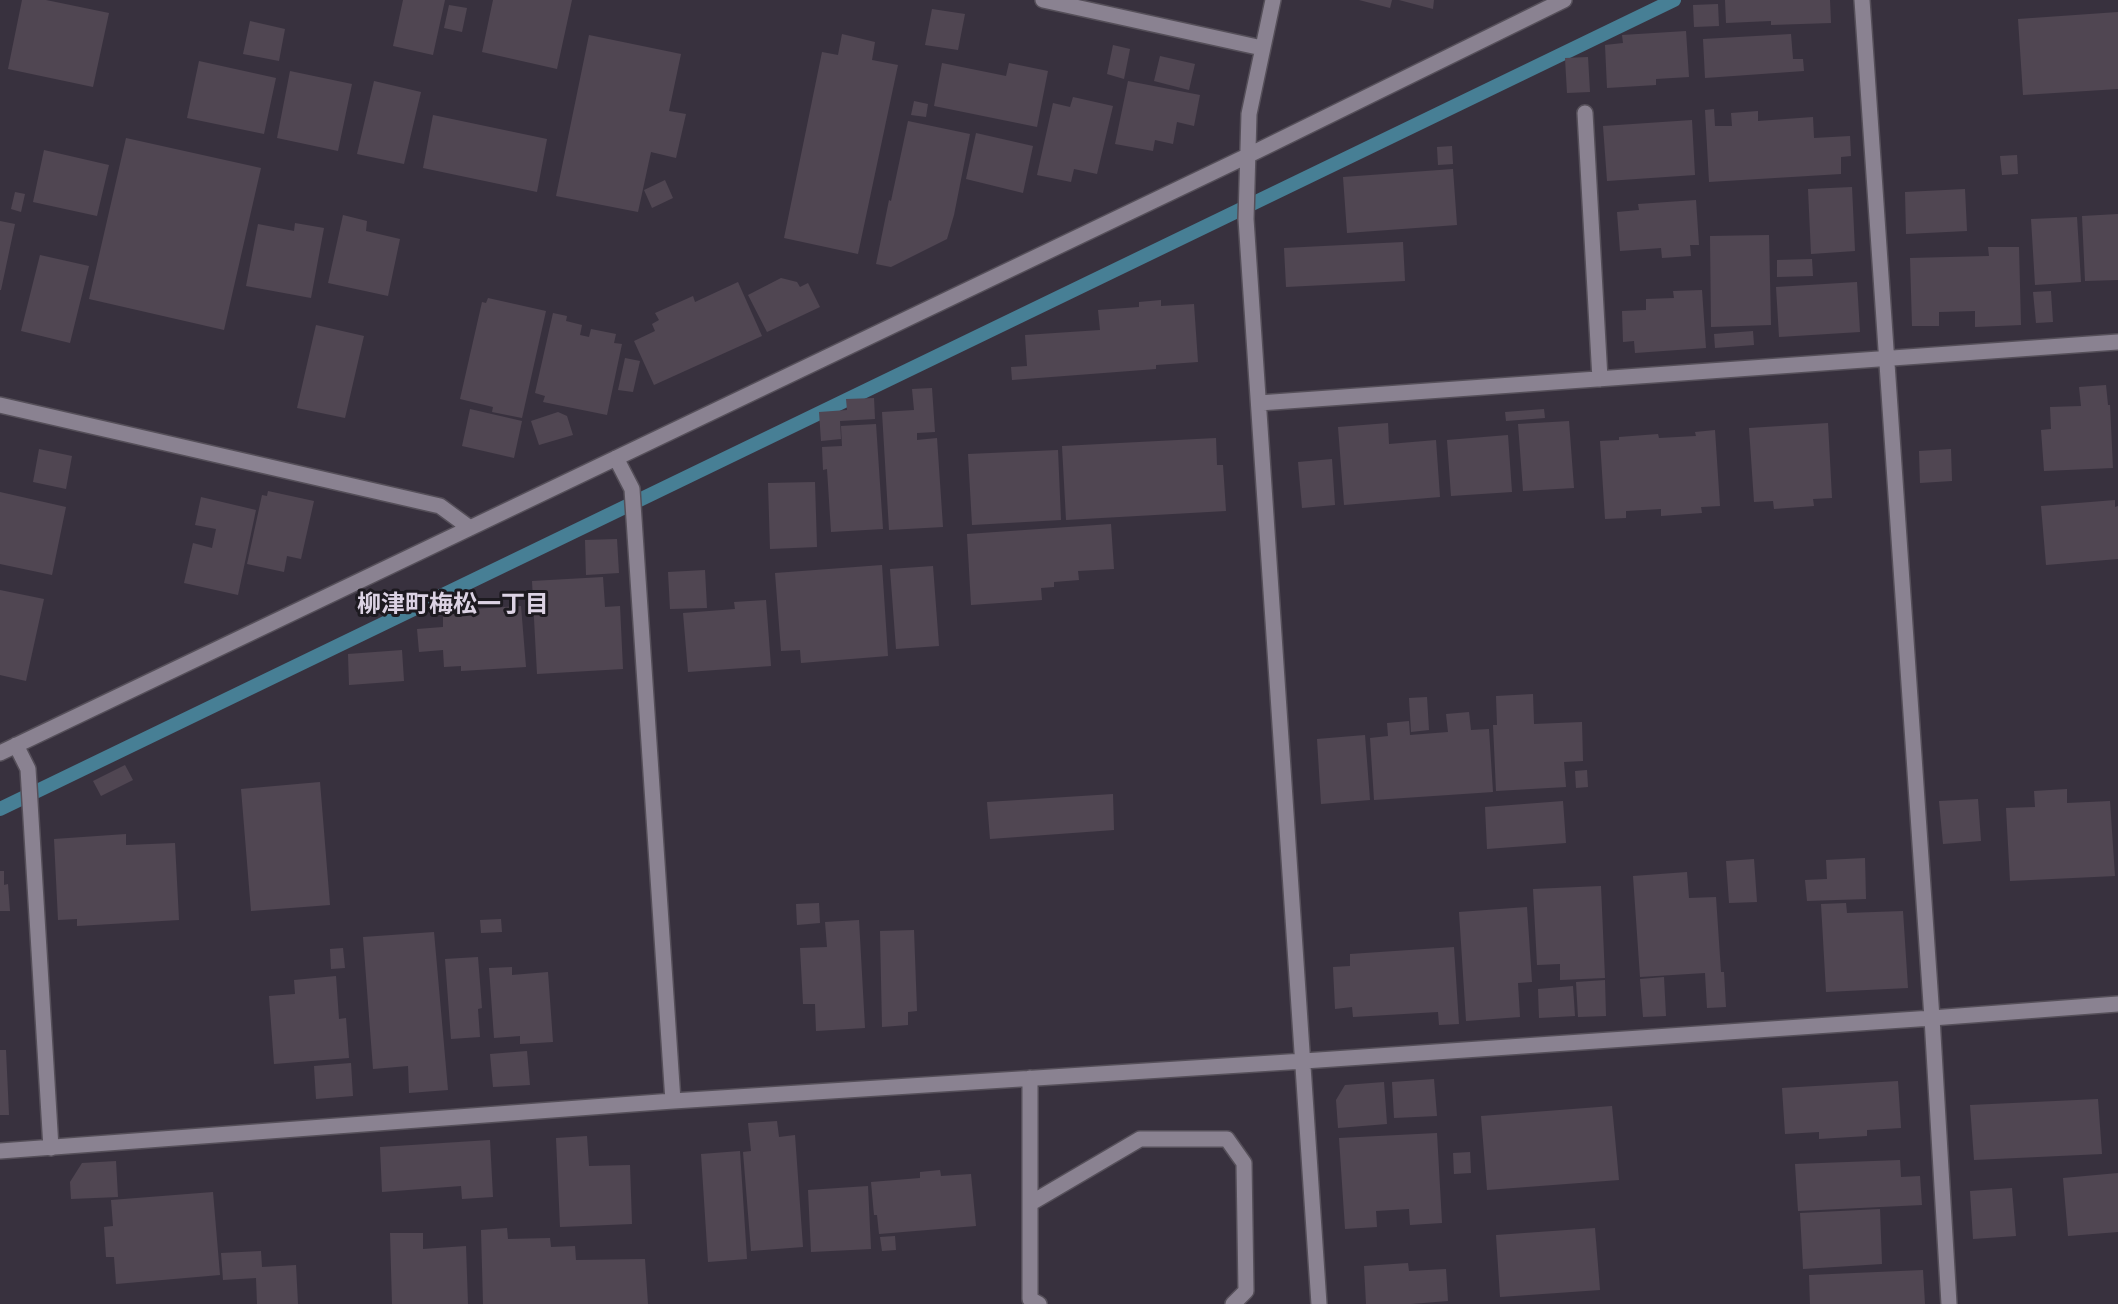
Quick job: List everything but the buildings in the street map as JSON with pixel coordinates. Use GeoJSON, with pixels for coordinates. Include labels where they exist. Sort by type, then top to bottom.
{"type":"FeatureCollection","features":[{"type":"Feature","properties":{"kind":"street"},"geometry":{"type":"LineString","coordinates":[[1043,0],[1262,48]]}},
{"type":"Feature","properties":{"kind":"street"},"geometry":{"type":"LineString","coordinates":[[1273,0],[1250,114],[1246,219],[1319,1304]]}},
{"type":"Feature","properties":{"kind":"street"},"geometry":{"type":"LineString","coordinates":[[0,753],[1247,156],[1564,0]]}},
{"type":"Feature","properties":{"kind":"street"},"geometry":{"type":"LineString","coordinates":[[1862,0],[1932,1018],[1949,1304]]}},
{"type":"Feature","properties":{"kind":"street"},"geometry":{"type":"LineString","coordinates":[[1585,113],[1600,379]]}},
{"type":"Feature","properties":{"kind":"street"},"geometry":{"type":"LineString","coordinates":[[1259,403],[2118,342]]}},
{"type":"Feature","properties":{"kind":"street"},"geometry":{"type":"LineString","coordinates":[[0,405],[440,506],[470,528]]}},
{"type":"Feature","properties":{"kind":"street"},"geometry":{"type":"LineString","coordinates":[[616,458],[632,489],[673,1101]]}},
{"type":"Feature","properties":{"kind":"street"},"geometry":{"type":"LineString","coordinates":[[16,745],[28,769],[51,1148]]}},
{"type":"Feature","properties":{"kind":"street"},"geometry":{"type":"LineString","coordinates":[[0,1151],[673,1101],[1304,1061],[2118,1004]]}},
{"type":"Feature","properties":{"kind":"street"},"geometry":{"type":"LineString","coordinates":[[1030,1078],[1030,1299],[1039,1304]]}},
{"type":"Feature","properties":{"kind":"street"},"geometry":{"type":"LineString","coordinates":[[1031,1203],[1140,1139],[1227,1139],[1244,1163],[1246,1291],[1233,1304]]}},
{"type":"Feature","properties":{"kind":"waterway"},"geometry":{"type":"LineString","coordinates":[[0,809],[1674,0]]}},
{"type":"Feature","properties":{"kind":"district","name":"柳津町梅松一丁目"},"geometry":{"type":"Point","coordinates":[453,606]}}]}
